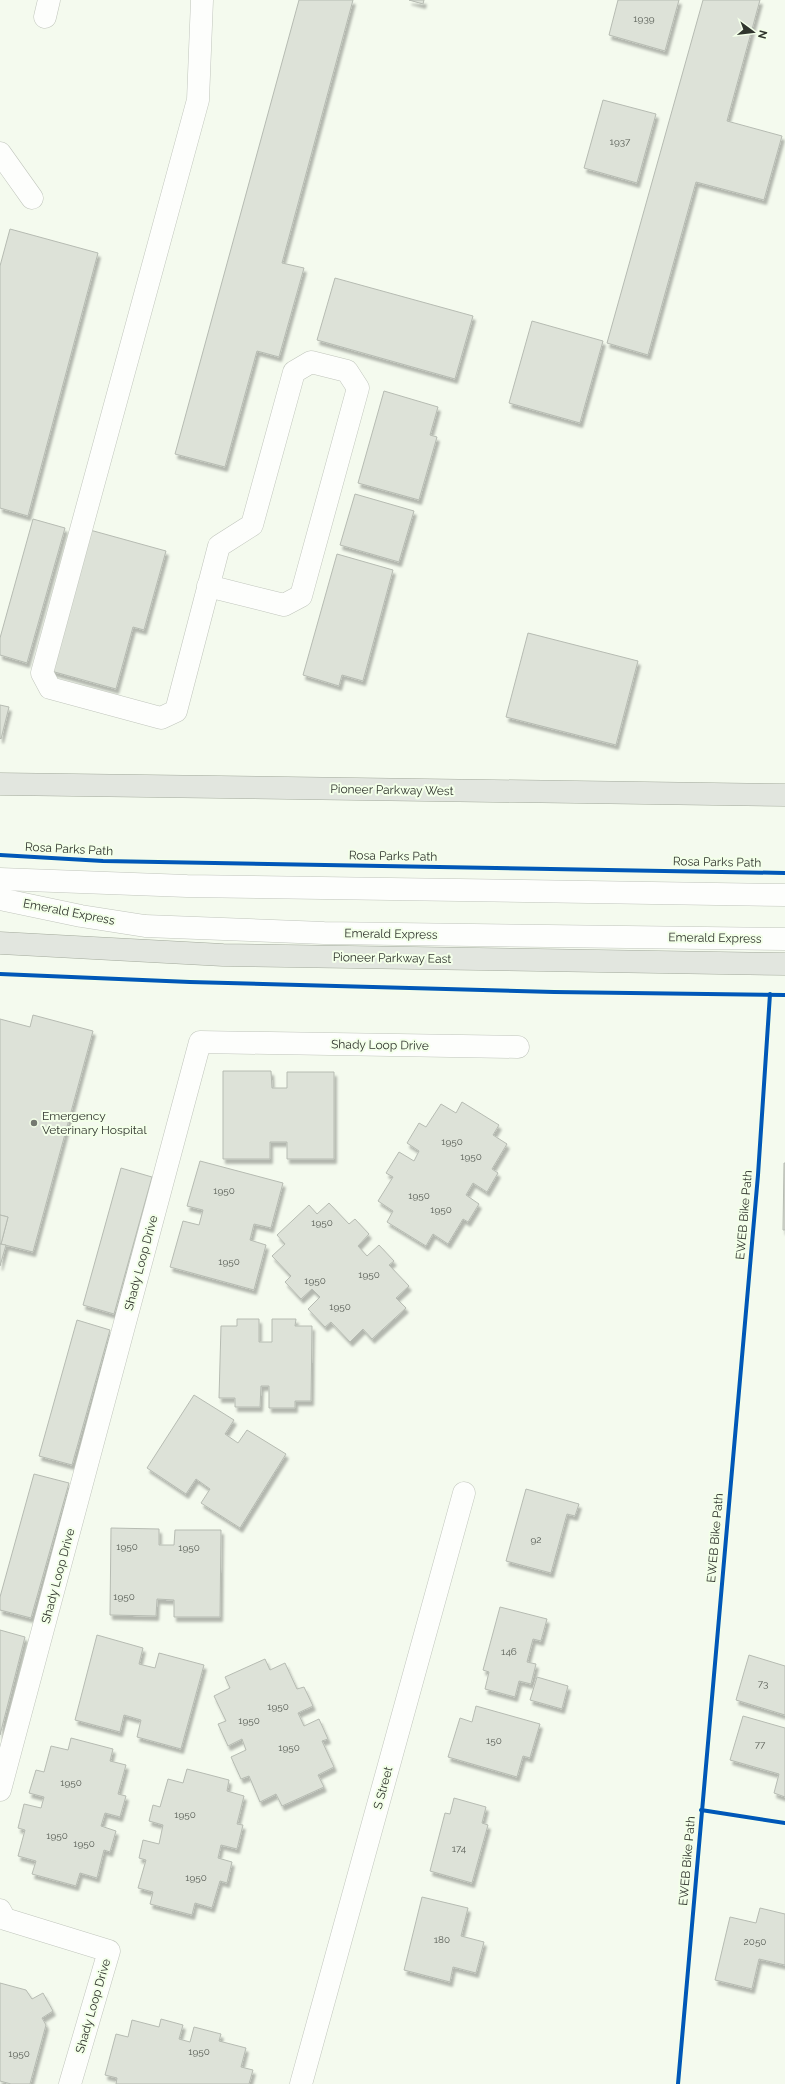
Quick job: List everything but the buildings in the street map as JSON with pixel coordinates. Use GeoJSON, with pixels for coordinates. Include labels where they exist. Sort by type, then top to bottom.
{"type":"FeatureCollection","features":[{"type":"Feature","properties":{"kind":"main road","name":"Pioneer Parkway West"},"geometry":{"type":"LineString","coordinates":[[0,784],[785,795]]}},
{"type":"Feature","properties":{"kind":"main road","name":"Pioneer Parkway East"},"geometry":{"type":"LineString","coordinates":[[0,943],[224,956],[785,964]]}},
{"type":"Feature","properties":{"kind":"street"},"geometry":{"type":"LineString","coordinates":[[202,0],[198,100],[42,673],[50,688],[161,718],[176,711],[208,586],[219,546],[252,525],[294,372],[311,362],[347,371],[358,388],[301,596],[284,605],[208,586]]}},
{"type":"Feature","properties":{"kind":"street"},"geometry":{"type":"LineString","coordinates":[[0,153],[32,198]]}},
{"type":"Feature","properties":{"kind":"street","name":"Emerald Express"},"geometry":{"type":"LineString","coordinates":[[0,879],[187,886],[785,896]]}},
{"type":"Feature","properties":{"kind":"street","name":"Emerald Express"},"geometry":{"type":"LineString","coordinates":[[0,899],[81,916],[145,926],[324,933],[785,939]]}},
{"type":"Feature","properties":{"kind":"street","name":"Shady Loop Drive"},"geometry":{"type":"LineString","coordinates":[[0,1790],[200,1042],[518,1047]]}},
{"type":"Feature","properties":{"kind":"street","name":"S Street"},"geometry":{"type":"LineString","coordinates":[[301,2084],[464,1493]]}},
{"type":"Feature","properties":{"kind":"street","name":"Shady Loop Drive"},"geometry":{"type":"LineString","coordinates":[[0,1910],[5,1919],[109,1951],[70,2084]]}},
{"type":"Feature","properties":{"kind":"cycle path","name":"Rosa Parks Path"},"geometry":{"type":"LineString","coordinates":[[0,855],[103,861],[785,873]]}},
{"type":"Feature","properties":{"kind":"cycle path"},"geometry":{"type":"LineString","coordinates":[[0,974],[190,982],[554,992],[785,995]]}},
{"type":"Feature","properties":{"kind":"cycle path","name":"EWEB Bike Path"},"geometry":{"type":"LineString","coordinates":[[678,2084],[758,1175],[770,994]]}},
{"type":"Feature","properties":{"kind":"cycle path","name":"EWEB Bike Path"},"geometry":{"type":"LineString","coordinates":[[701,1810],[785,1823]]}},
{"type":"Feature","properties":{"kind":"place","name":"Emergency Veterinary Hospital"},"geometry":{"type":"Point","coordinates":[34,1123]}}]}
